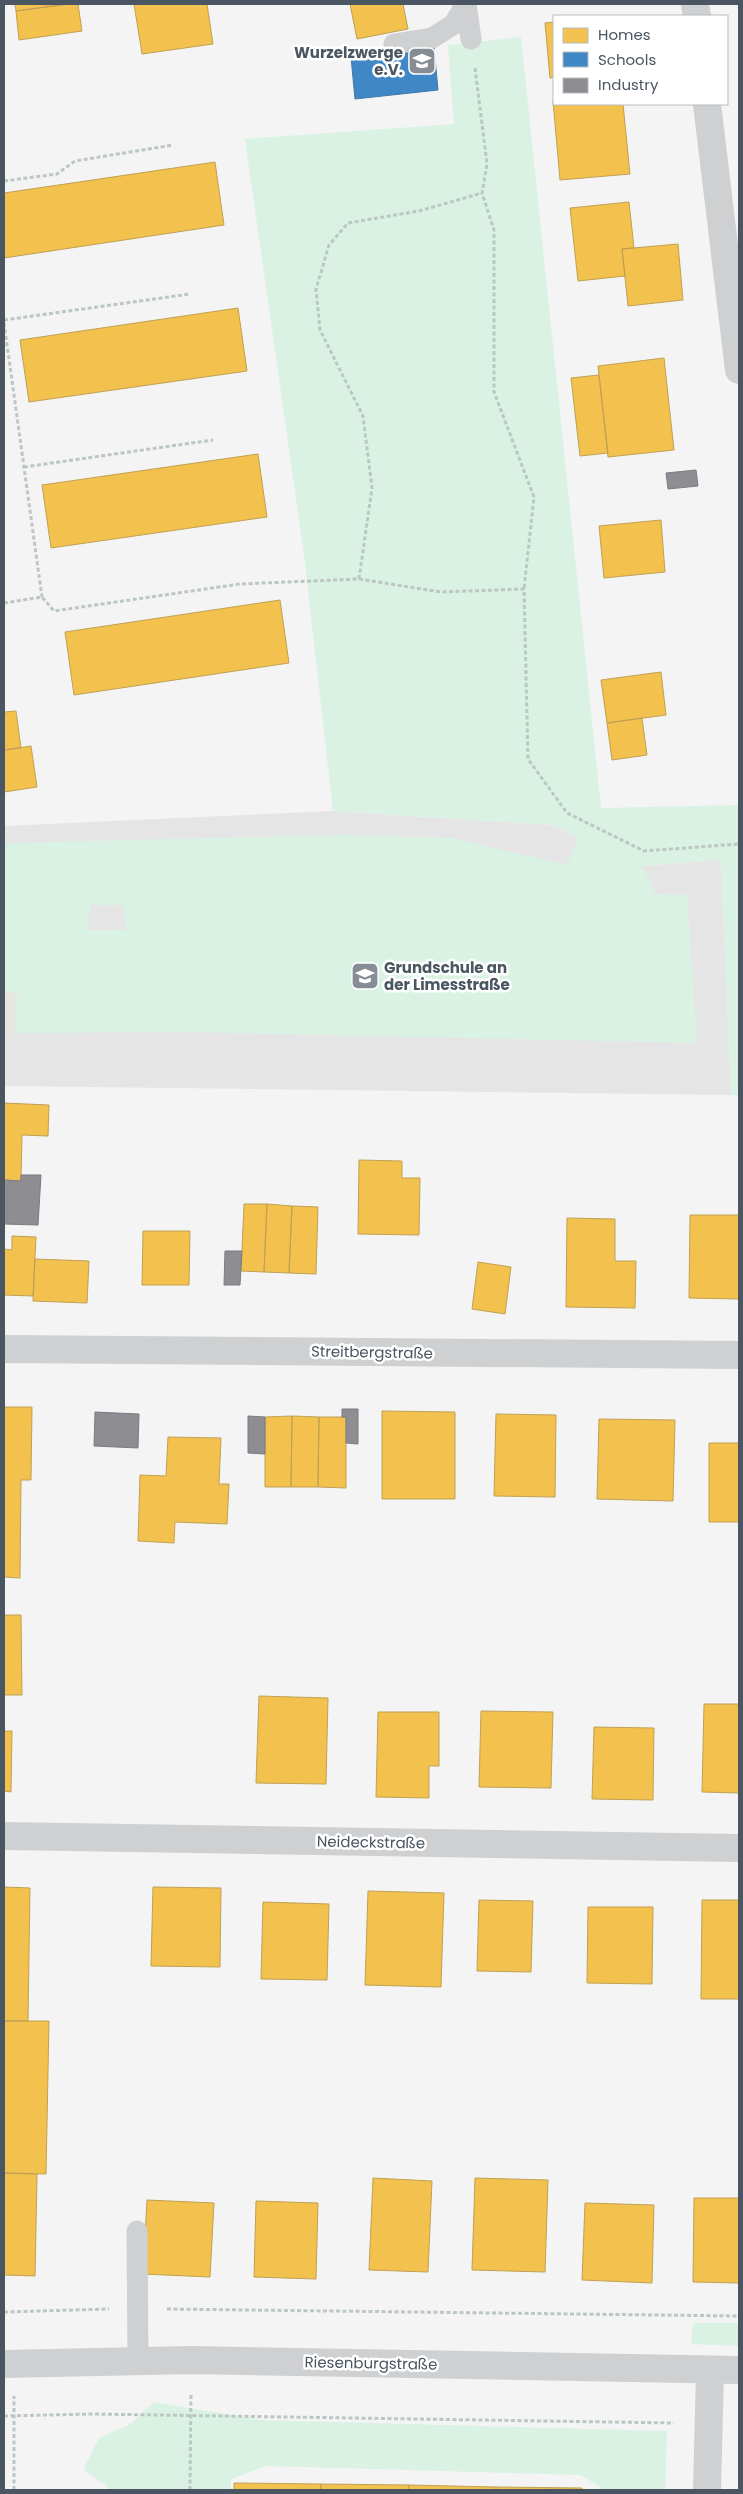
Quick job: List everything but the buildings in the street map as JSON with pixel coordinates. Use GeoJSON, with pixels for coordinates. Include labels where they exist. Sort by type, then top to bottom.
{"type":"FeatureCollection","features":[{"type":"Feature","properties":{"kind":"street"},"geometry":{"type":"LineString","coordinates":[[707,105],[739,370]]}},
{"type":"Feature","properties":{"kind":"street","name":"Streitbergstraße"},"geometry":{"type":"LineString","coordinates":[[4,1349],[739,1356]]}},
{"type":"Feature","properties":{"kind":"street","name":"Neideckstraße"},"geometry":{"type":"LineString","coordinates":[[4,1836],[739,1848]]}},
{"type":"Feature","properties":{"kind":"street","name":"Riesenburgstraße"},"geometry":{"type":"LineString","coordinates":[[9,2364],[192,2360],[739,2370]]}},
{"type":"Feature","properties":{"kind":"street"},"geometry":{"type":"LineString","coordinates":[[708,2490],[710,2370]]}},
{"type":"Feature","properties":{"kind":"lane"},"geometry":{"type":"LineString","coordinates":[[466,4],[471,39]]}},
{"type":"Feature","properties":{"kind":"lane"},"geometry":{"type":"LineString","coordinates":[[394,44],[432,38],[454,24],[466,4]]}},
{"type":"Feature","properties":{"kind":"lane"},"geometry":{"type":"LineString","coordinates":[[137,2231],[138,2360]]}},
{"type":"Feature","properties":{"kind":"path"},"geometry":{"type":"LineString","coordinates":[[471,39],[488,164],[482,193],[494,230],[494,392],[534,498],[524,589],[528,759],[567,813],[644,851],[739,844]]}},
{"type":"Feature","properties":{"kind":"path"},"geometry":{"type":"LineString","coordinates":[[4,182],[57,174],[75,161],[173,145]]}},
{"type":"Feature","properties":{"kind":"path"},"geometry":{"type":"LineString","coordinates":[[359,580],[372,488],[363,416],[320,330],[316,289],[329,245],[348,223],[419,211],[482,193]]}},
{"type":"Feature","properties":{"kind":"path"},"geometry":{"type":"LineString","coordinates":[[190,294],[4,322],[42,597],[54,611],[240,584],[359,580],[441,592],[524,589]]}},
{"type":"Feature","properties":{"kind":"path"},"geometry":{"type":"LineString","coordinates":[[24,466],[214,440]]}},
{"type":"Feature","properties":{"kind":"path"},"geometry":{"type":"LineString","coordinates":[[4,603],[42,597]]}},
{"type":"Feature","properties":{"kind":"path"},"geometry":{"type":"LineString","coordinates":[[4,2312],[138,2309],[739,2316]]}},
{"type":"Feature","properties":{"kind":"path"},"geometry":{"type":"LineString","coordinates":[[190,2490],[192,2360]]}},
{"type":"Feature","properties":{"kind":"path"},"geometry":{"type":"LineString","coordinates":[[9,2364],[14,2416],[14,2490]]}},
{"type":"Feature","properties":{"kind":"path"},"geometry":{"type":"LineString","coordinates":[[4,2416],[94,2414],[674,2423]]}},
{"type":"Feature","properties":{"kind":"shaded area","name":"Grundschule an der Limesstraße"},"geometry":{"type":"Polygon","coordinates":[[[333,811],[552,825],[642,866],[721,860],[731,1095],[4,1086],[4,826],[333,811]]]}},
{"type":"Feature","properties":{"kind":"green space"},"geometry":{"type":"Polygon","coordinates":[[[521,37],[601,808],[739,805],[739,1095],[731,1095],[721,860],[642,866],[656,894],[687,895],[697,1043],[187,1032],[16,1033],[17,993],[4,992],[4,843],[344,835],[452,838],[567,865],[578,837],[552,825],[333,811],[304,555],[245,139],[454,124],[448,45],[521,37]],[[91,905],[86,930],[126,930],[123,905],[91,905]]]}},
{"type":"Feature","properties":{"kind":"green space"},"geometry":{"type":"Polygon","coordinates":[[[693,2323],[738,2323],[738,2346],[691,2344],[693,2323]]]}},
{"type":"Feature","properties":{"kind":"green space"},"geometry":{"type":"Polygon","coordinates":[[[154,2402],[261,2420],[667,2431],[665,2490],[600,2490],[600,2487],[581,2475],[266,2466],[231,2479],[231,2490],[109,2490],[106,2485],[83,2470],[99,2438],[129,2425],[154,2402]]]}},
{"type":"Feature","properties":{"kind":"sand"},"geometry":{"type":"Polygon","coordinates":[[[4,992],[17,992],[16,1033],[4,1033],[4,992]]]}},
{"type":"Feature","properties":{"kind":"place","name":"Wurzelzwerge e.V."},"geometry":{"type":"Point","coordinates":[422,61]}},
{"type":"Feature","properties":{"kind":"place","name":"Grundschule an der Limesstraße"},"geometry":{"type":"Point","coordinates":[365,976]}}]}
